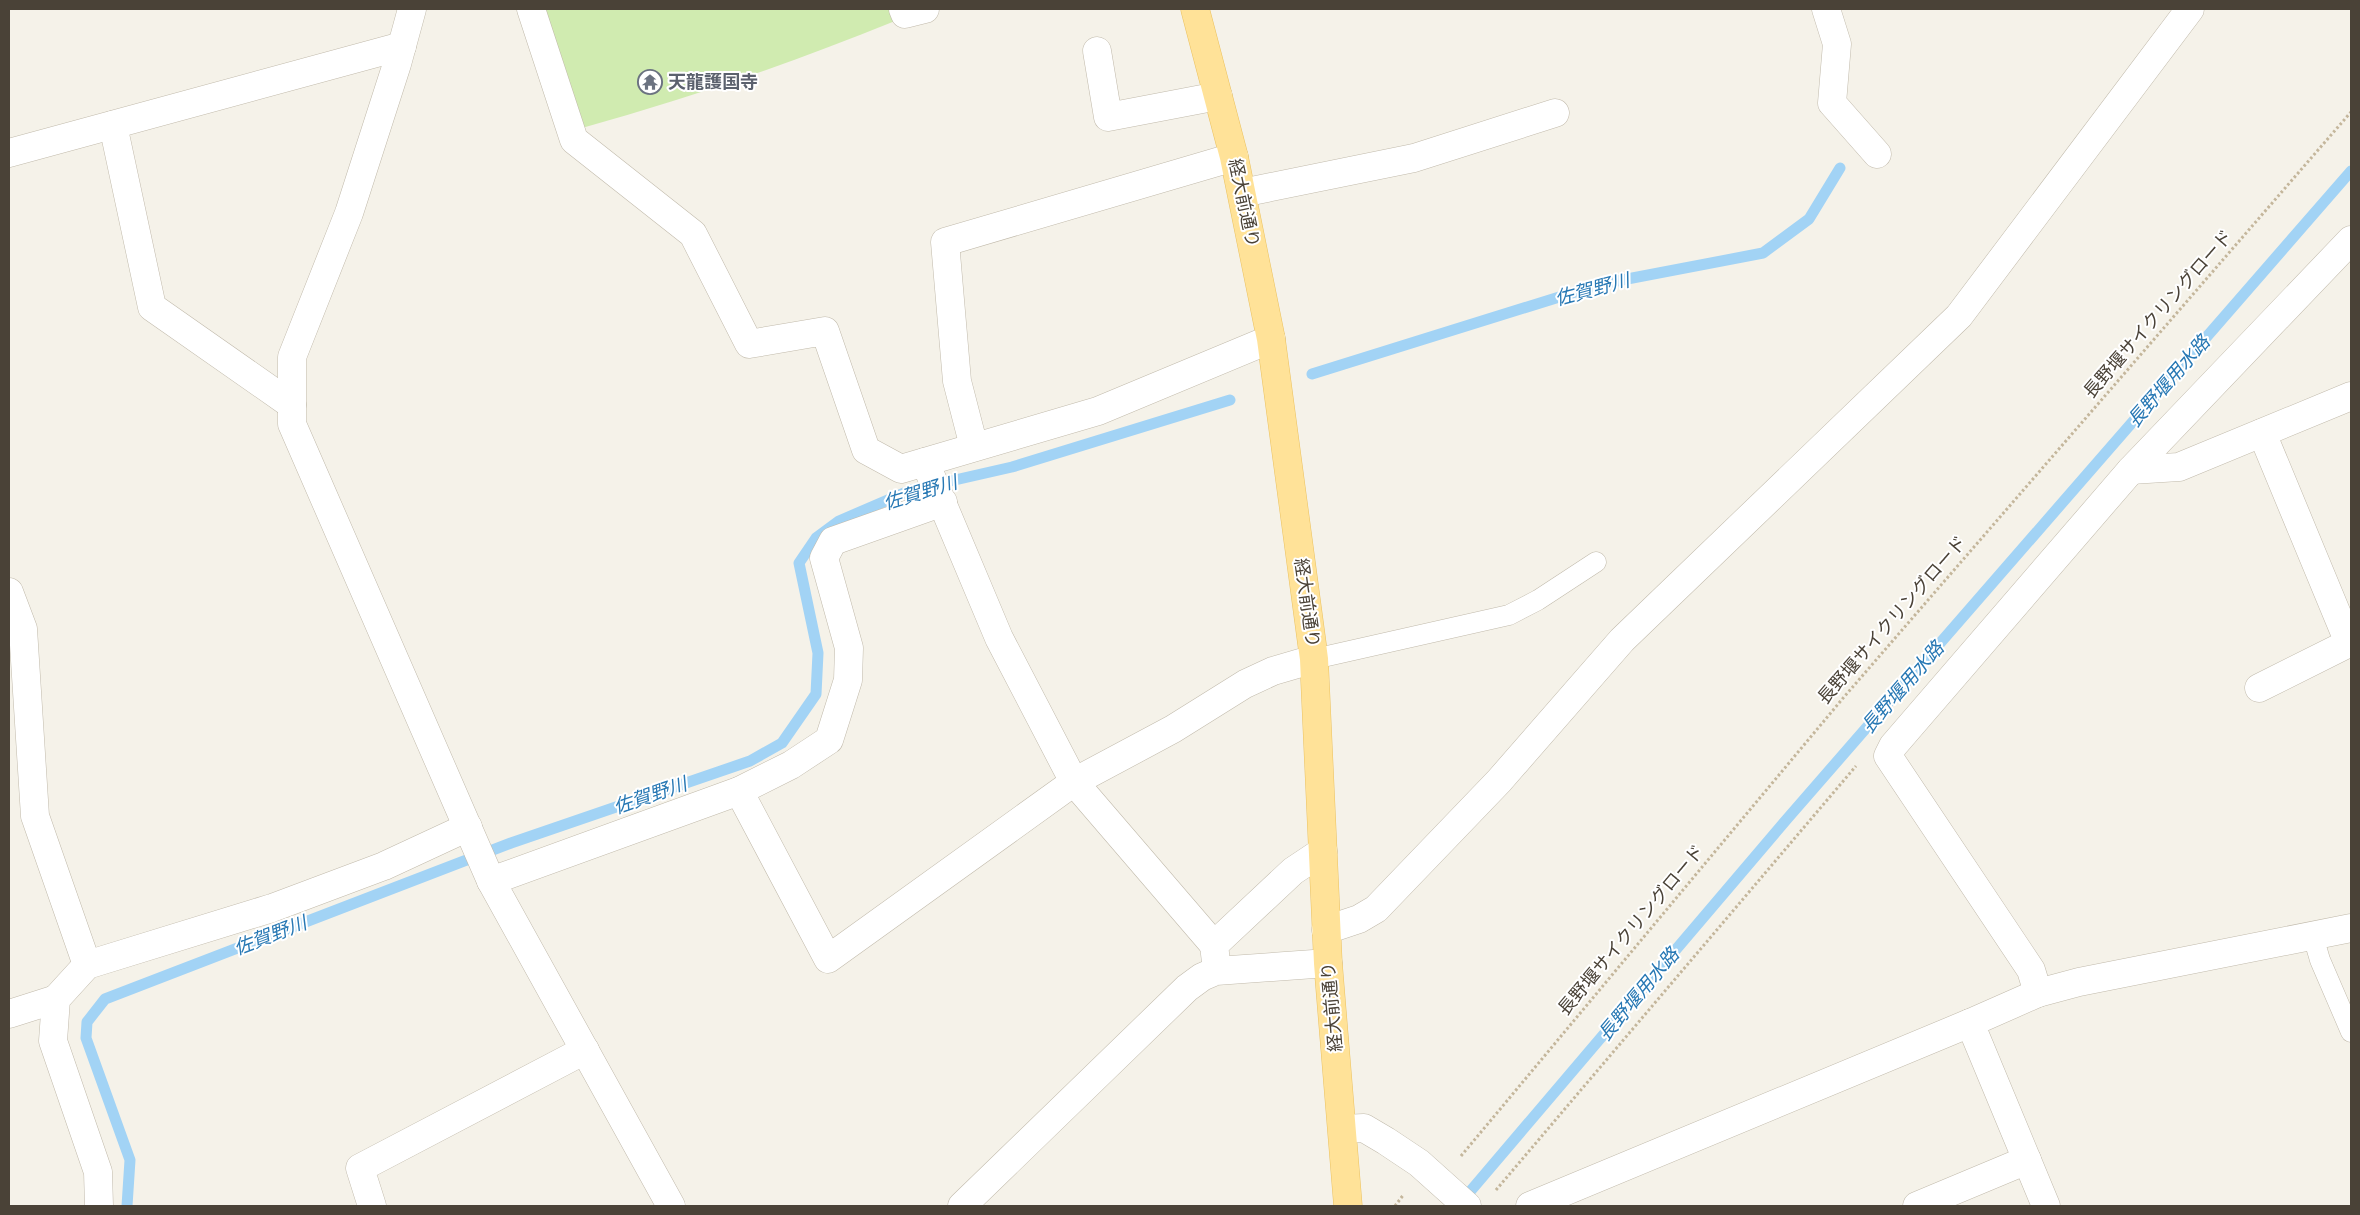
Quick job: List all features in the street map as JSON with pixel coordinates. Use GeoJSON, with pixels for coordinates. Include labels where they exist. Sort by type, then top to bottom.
{"type":"FeatureCollection","features":[{"type":"Feature","properties":{"kind":"main road","name":"経大前通り"},"geometry":{"type":"LineString","coordinates":[[1195,9],[1234,157],[1271,339],[1314,659],[1328,963],[1348,1206]]}},
{"type":"Feature","properties":{"kind":"street"},"geometry":{"type":"LineString","coordinates":[[412,9],[349,214],[292,357],[292,424],[488,874],[671,1206]]}},
{"type":"Feature","properties":{"kind":"street"},"geometry":{"type":"LineString","coordinates":[[531,9],[574,140],[693,234],[749,344],[825,331],[866,450],[901,469],[934,481],[999,638],[1074,782],[1215,958],[1328,963]]}},
{"type":"Feature","properties":{"kind":"street"},"geometry":{"type":"LineString","coordinates":[[903,9],[905,14],[924,9]]}},
{"type":"Feature","properties":{"kind":"street"},"geometry":{"type":"LineString","coordinates":[[1826,9],[1838,44],[1832,103],[1877,154]]}},
{"type":"Feature","properties":{"kind":"street"},"geometry":{"type":"LineString","coordinates":[[1326,930],[1359,918],[1376,909],[1499,781],[1622,640],[1959,316],[2190,9]]}},
{"type":"Feature","properties":{"kind":"street"},"geometry":{"type":"LineString","coordinates":[[9,153],[402,46]]}},
{"type":"Feature","properties":{"kind":"street"},"geometry":{"type":"LineString","coordinates":[[1097,51],[1108,116],[1218,96]]}},
{"type":"Feature","properties":{"kind":"street"},"geometry":{"type":"LineString","coordinates":[[1242,192],[1414,158],[1554,113]]}},
{"type":"Feature","properties":{"kind":"street"},"geometry":{"type":"LineString","coordinates":[[113,125],[152,307],[292,405]]}},
{"type":"Feature","properties":{"kind":"street"},"geometry":{"type":"LineString","coordinates":[[974,447],[957,381],[944,242],[1234,157]]}},
{"type":"Feature","properties":{"kind":"street"},"geometry":{"type":"LineString","coordinates":[[2038,994],[2031,970],[1888,756],[1893,746],[2130,470],[2351,240]]}},
{"type":"Feature","properties":{"kind":"street"},"geometry":{"type":"LineString","coordinates":[[488,874],[739,791],[791,765],[829,740],[848,680],[849,648],[824,558],[833,542],[934,481],[974,447],[1098,411],[1271,339]]}},
{"type":"Feature","properties":{"kind":"street"},"geometry":{"type":"LineString","coordinates":[[2130,470],[2179,467],[2351,396]]}},
{"type":"Feature","properties":{"kind":"street"},"geometry":{"type":"LineString","coordinates":[[2259,688],[2349,642],[2262,433]]}},
{"type":"Feature","properties":{"kind":"street"},"geometry":{"type":"LineString","coordinates":[[9,592],[23,629],[16,641],[19,744],[35,816],[87,965]]}},
{"type":"Feature","properties":{"kind":"street"},"geometry":{"type":"LineString","coordinates":[[739,791],[828,959],[1074,782],[1173,729],[1245,684],[1273,671],[1314,659]]}},
{"type":"Feature","properties":{"kind":"street"},"geometry":{"type":"LineString","coordinates":[[9,1014],[56,999],[87,965],[272,908],[470,834]]}},
{"type":"Feature","properties":{"kind":"street"},"geometry":{"type":"LineString","coordinates":[[962,1206],[1187,988],[1202,977],[1215,958],[1293,871],[1323,851]]}},
{"type":"Feature","properties":{"kind":"street"},"geometry":{"type":"LineString","coordinates":[[1542,1204],[2038,994],[2079,982],[2351,928]]}},
{"type":"Feature","properties":{"kind":"street"},"geometry":{"type":"LineString","coordinates":[[56,999],[52,1041],[98,1172],[99,1206]]}},
{"type":"Feature","properties":{"kind":"street"},"geometry":{"type":"LineString","coordinates":[[1970,1023],[2046,1206]]}},
{"type":"Feature","properties":{"kind":"street"},"geometry":{"type":"LineString","coordinates":[[372,1206],[360,1168],[585,1050]]}},
{"type":"Feature","properties":{"kind":"street"},"geometry":{"type":"LineString","coordinates":[[1343,1128],[1364,1128],[1419,1163],[1459,1198]]}},
{"type":"Feature","properties":{"kind":"street"},"geometry":{"type":"LineString","coordinates":[[1917,1206],[2027,1160]]}},
{"type":"Feature","properties":{"kind":"lane"},"geometry":{"type":"LineString","coordinates":[[1314,659],[1509,615],[1538,600],[1596,562]]}},
{"type":"Feature","properties":{"kind":"lane"},"geometry":{"type":"LineString","coordinates":[[2313,936],[2320,960],[2351,1032]]}},
{"type":"Feature","properties":{"kind":"path","name":"長野堰サイクリングロード"},"geometry":{"type":"LineString","coordinates":[[1463,1154],[1844,697],[2351,112]]}},
{"type":"Feature","properties":{"kind":"path"},"geometry":{"type":"LineString","coordinates":[[1494,1192],[1858,764]]}},
{"type":"Feature","properties":{"kind":"green space","name":"天龍護国寺"},"geometry":{"type":"Polygon","coordinates":[[[545,9],[890,9],[895,21],[740,79],[662,105],[582,128],[545,9]]]}},
{"type":"Feature","properties":{"kind":"waterway","name":"佐賀野川"},"geometry":{"type":"LineString","coordinates":[[1312,374],[1601,284],[1763,253],[1809,219],[1840,168]]}},
{"type":"Feature","properties":{"kind":"waterway","name":"長野堰用水路"},"geometry":{"type":"LineString","coordinates":[[1462,1201],[1787,819],[2351,171]]}},
{"type":"Feature","properties":{"kind":"waterway","name":"佐賀野川"},"geometry":{"type":"LineString","coordinates":[[127,1206],[130,1160],[86,1038],[87,1022],[105,999],[511,843],[750,761],[782,743],[816,694],[818,653],[799,563],[816,538],[839,521],[911,490],[1012,467],[1230,400]]}},
{"type":"Feature","properties":{"kind":"place","name":"天龍護国寺"},"geometry":{"type":"Point","coordinates":[650,82]}}]}
